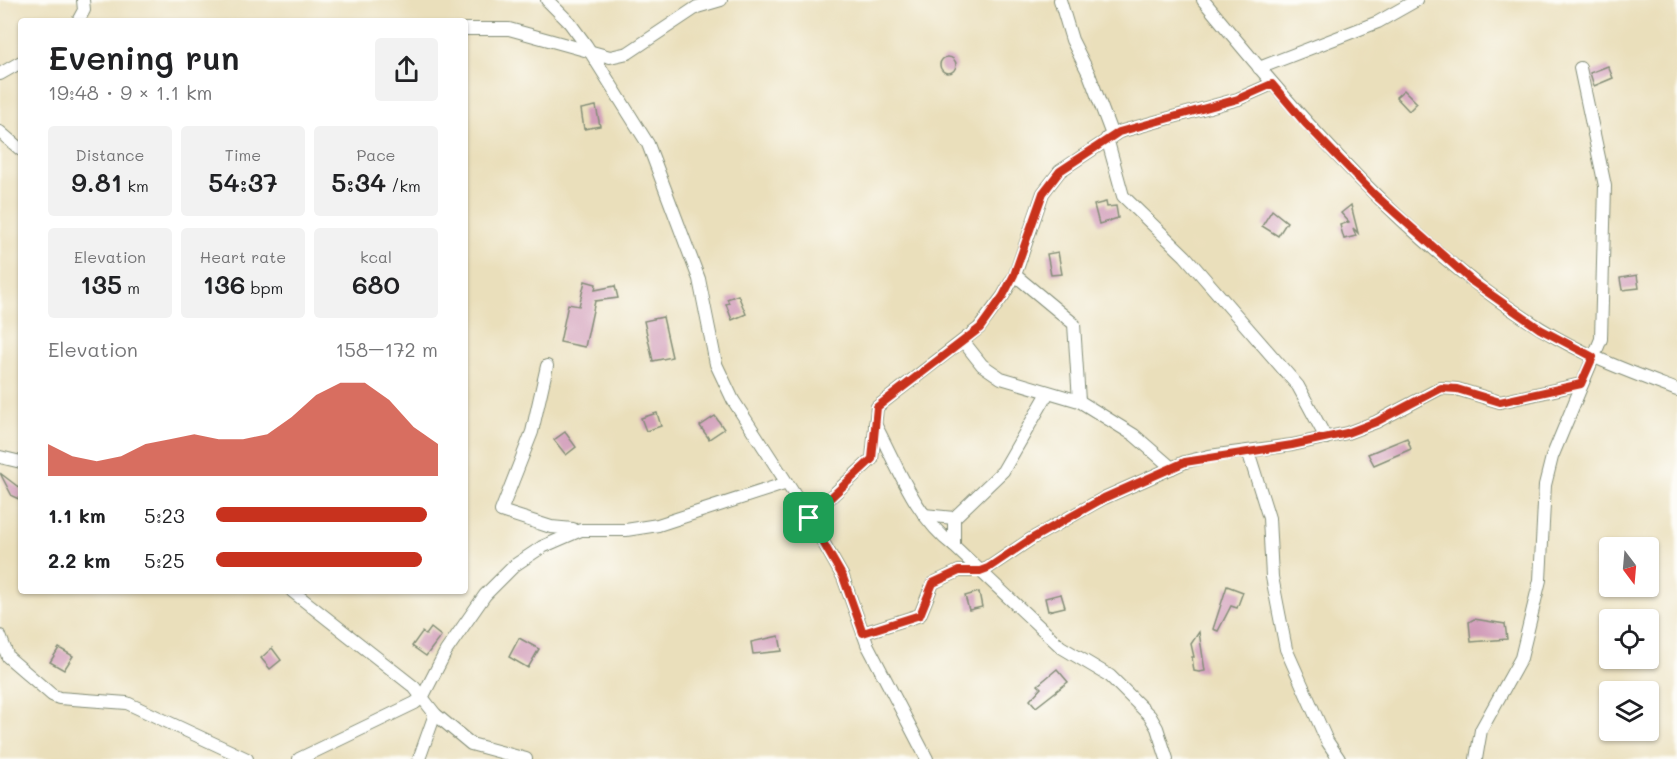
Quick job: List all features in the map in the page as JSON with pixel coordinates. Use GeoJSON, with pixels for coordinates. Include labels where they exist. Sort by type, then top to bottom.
{"type":"FeatureCollection","features":[{"type":"Feature","properties":{"kind":"street"},"geometry":{"type":"LineString","coordinates":[[80,18],[84,10],[83,0]]}},
{"type":"Feature","properties":{"kind":"street"},"geometry":{"type":"LineString","coordinates":[[547,0],[569,22],[648,144],[699,279],[716,364],[733,400],[809,518],[843,577],[863,633],[927,759]]}},
{"type":"Feature","properties":{"kind":"street"},"geometry":{"type":"LineString","coordinates":[[468,29],[509,30],[610,57],[628,53],[696,7],[721,0]]}},
{"type":"Feature","properties":{"kind":"street"},"geometry":{"type":"LineString","coordinates":[[1203,0],[1305,123],[1374,194],[1473,282],[1540,329],[1593,357],[1677,390]]}},
{"type":"Feature","properties":{"kind":"street"},"geometry":{"type":"LineString","coordinates":[[1259,68],[1368,27],[1417,0]]}},
{"type":"Feature","properties":{"kind":"street"},"geometry":{"type":"LineString","coordinates":[[1061,1],[1071,39],[1089,74],[1109,136],[1123,196],[1185,256],[1298,386],[1326,438]]}},
{"type":"Feature","properties":{"kind":"street"},"geometry":{"type":"LineString","coordinates":[[0,74],[18,64]]}},
{"type":"Feature","properties":{"kind":"street"},"geometry":{"type":"LineString","coordinates":[[1476,759],[1481,730],[1521,658],[1540,580],[1545,485],[1552,457],[1601,339],[1606,210],[1601,164],[1580,68]]}},
{"type":"Feature","properties":{"kind":"street"},"geometry":{"type":"LineString","coordinates":[[809,518],[872,459],[877,407],[980,328],[1003,296],[1014,275],[1043,193],[1060,171],[1109,136],[1238,99],[1272,84]]}},
{"type":"Feature","properties":{"kind":"street"},"geometry":{"type":"LineString","coordinates":[[0,132],[18,147]]}},
{"type":"Feature","properties":{"kind":"street"},"geometry":{"type":"LineString","coordinates":[[1014,275],[1074,324],[1079,401]]}},
{"type":"Feature","properties":{"kind":"street"},"geometry":{"type":"LineString","coordinates":[[963,341],[982,364],[1001,378],[1079,401],[1134,435],[1172,468]]}},
{"type":"Feature","properties":{"kind":"street"},"geometry":{"type":"LineString","coordinates":[[547,366],[532,432],[501,511],[551,527],[580,530],[626,530],[658,525],[787,483]]}},
{"type":"Feature","properties":{"kind":"street"},"geometry":{"type":"LineString","coordinates":[[863,633],[920,615],[933,583],[959,571],[980,571],[1104,498],[1172,468],[1209,456],[1326,438],[1376,422],[1441,388],[1457,389],[1500,402],[1581,384]]}},
{"type":"Feature","properties":{"kind":"street"},"geometry":{"type":"LineString","coordinates":[[954,546],[954,518],[1003,471],[1048,393]]}},
{"type":"Feature","properties":{"kind":"street"},"geometry":{"type":"LineString","coordinates":[[875,423],[934,530],[1061,647],[1101,669],[1150,716],[1157,728],[1167,759]]}},
{"type":"Feature","properties":{"kind":"street"},"geometry":{"type":"LineString","coordinates":[[1248,451],[1269,518],[1272,577],[1287,649],[1327,741],[1339,759]]}},
{"type":"Feature","properties":{"kind":"street"},"geometry":{"type":"LineString","coordinates":[[0,457],[18,461]]}},
{"type":"Feature","properties":{"kind":"street"},"geometry":{"type":"LineString","coordinates":[[924,515],[954,518]]}},
{"type":"Feature","properties":{"kind":"street"},"geometry":{"type":"LineString","coordinates":[[298,759],[403,710],[423,696],[446,651],[485,595],[514,565],[561,536],[580,530]]}},
{"type":"Feature","properties":{"kind":"street"},"geometry":{"type":"LineString","coordinates":[[296,594],[378,657],[423,696],[435,714],[471,744],[526,759]]}},
{"type":"Feature","properties":{"kind":"street"},"geometry":{"type":"LineString","coordinates":[[0,636],[8,657],[59,698],[127,703],[247,759]]}},
{"type":"Feature","properties":{"kind":"street"},"geometry":{"type":"LineString","coordinates":[[419,759],[435,714]]}},
{"type":"Feature","properties":{"kind":"building"},"geometry":{"type":"Polygon","coordinates":[[[948,57],[954,59],[956,65],[954,71],[948,73],[942,71],[940,65],[942,59],[948,57]]]}},
{"type":"Feature","properties":{"kind":"building"},"geometry":{"type":"Polygon","coordinates":[[[1608,66],[1613,78],[1594,86],[1590,73],[1608,66]]]}},
{"type":"Feature","properties":{"kind":"building"},"geometry":{"type":"Polygon","coordinates":[[[1404,90],[1417,103],[1409,111],[1396,97],[1404,90]]]}},
{"type":"Feature","properties":{"kind":"building"},"geometry":{"type":"Polygon","coordinates":[[[596,106],[600,126],[584,129],[581,109],[596,106]]]}},
{"type":"Feature","properties":{"kind":"building"},"geometry":{"type":"Polygon","coordinates":[[[1106,202],[1107,207],[1116,206],[1118,218],[1099,224],[1094,205],[1106,202]]]}},
{"type":"Feature","properties":{"kind":"building"},"geometry":{"type":"Polygon","coordinates":[[[1351,205],[1358,233],[1353,228],[1356,236],[1344,239],[1340,225],[1349,222],[1341,213],[1351,205]]]}},
{"type":"Feature","properties":{"kind":"building"},"geometry":{"type":"Polygon","coordinates":[[[1272,210],[1287,222],[1278,236],[1262,226],[1272,210]]]}},
{"type":"Feature","properties":{"kind":"building"},"geometry":{"type":"Polygon","coordinates":[[[1058,252],[1062,274],[1051,275],[1047,254],[1058,252]]]}},
{"type":"Feature","properties":{"kind":"building"},"geometry":{"type":"Polygon","coordinates":[[[1637,275],[1639,288],[1622,290],[1620,278],[1637,275]]]}},
{"type":"Feature","properties":{"kind":"building"},"geometry":{"type":"Polygon","coordinates":[[[585,281],[596,284],[595,290],[615,286],[618,298],[595,301],[585,347],[560,342],[568,304],[579,306],[585,281]]]}},
{"type":"Feature","properties":{"kind":"building"},"geometry":{"type":"Polygon","coordinates":[[[738,295],[746,314],[732,320],[726,304],[729,303],[727,299],[738,295]]]}},
{"type":"Feature","properties":{"kind":"building"},"geometry":{"type":"Polygon","coordinates":[[[663,317],[672,357],[653,361],[644,321],[663,317]]]}},
{"type":"Feature","properties":{"kind":"building"},"geometry":{"type":"Polygon","coordinates":[[[657,413],[661,426],[646,431],[641,418],[657,413]]]}},
{"type":"Feature","properties":{"kind":"building"},"geometry":{"type":"Polygon","coordinates":[[[715,416],[724,429],[709,439],[700,426],[715,416]]]}},
{"type":"Feature","properties":{"kind":"building"},"geometry":{"type":"Polygon","coordinates":[[[565,432],[576,447],[566,455],[554,440],[565,432]]]}},
{"type":"Feature","properties":{"kind":"building"},"geometry":{"type":"Polygon","coordinates":[[[1407,438],[1411,449],[1374,465],[1368,454],[1407,438]]]}},
{"type":"Feature","properties":{"kind":"building"},"geometry":{"type":"Polygon","coordinates":[[[0,473],[18,487],[18,499],[12,496],[0,473]]]}},
{"type":"Feature","properties":{"kind":"building"},"geometry":{"type":"Polygon","coordinates":[[[1227,586],[1243,592],[1237,608],[1231,606],[1218,631],[1213,629],[1227,586]]]}},
{"type":"Feature","properties":{"kind":"building"},"geometry":{"type":"Polygon","coordinates":[[[979,592],[982,607],[969,610],[965,596],[979,592]]]}},
{"type":"Feature","properties":{"kind":"building"},"geometry":{"type":"Polygon","coordinates":[[[1061,594],[1065,607],[1048,611],[1045,598],[1061,594]]]}},
{"type":"Feature","properties":{"kind":"building"},"geometry":{"type":"Polygon","coordinates":[[[1474,619],[1505,624],[1507,639],[1471,642],[1469,622],[1474,619]]]}},
{"type":"Feature","properties":{"kind":"building"},"geometry":{"type":"Polygon","coordinates":[[[431,628],[441,636],[426,656],[412,646],[422,632],[426,635],[431,628]]]}},
{"type":"Feature","properties":{"kind":"building"},"geometry":{"type":"Polygon","coordinates":[[[1199,632],[1205,671],[1199,672],[1194,671],[1191,644],[1199,632]]]}},
{"type":"Feature","properties":{"kind":"building"},"geometry":{"type":"Polygon","coordinates":[[[779,636],[782,651],[753,654],[751,642],[779,636]]]}},
{"type":"Feature","properties":{"kind":"building"},"geometry":{"type":"Polygon","coordinates":[[[519,638],[539,649],[528,668],[509,657],[519,638]]]}},
{"type":"Feature","properties":{"kind":"building"},"geometry":{"type":"Polygon","coordinates":[[[59,648],[73,656],[64,670],[50,662],[59,648]]]}},
{"type":"Feature","properties":{"kind":"building"},"geometry":{"type":"Polygon","coordinates":[[[272,648],[281,660],[270,669],[261,658],[272,648]]]}},
{"type":"Feature","properties":{"kind":"building"},"geometry":{"type":"Polygon","coordinates":[[[1057,669],[1068,682],[1036,707],[1030,700],[1041,688],[1038,685],[1057,669]]]}},
{"type":"Feature","properties":{"kind":"route"},"geometry":{"type":"LineString","coordinates":[[1272,84],[1305,123],[1374,194],[1473,282],[1540,329],[1593,357],[1581,384],[1500,402],[1449,387],[1441,388],[1376,422],[1347,433],[1292,445],[1209,456],[1185,462],[1104,498],[1031,539],[988,568],[980,571],[959,571],[933,583],[929,586],[922,614],[863,633],[843,577],[809,518],[872,459],[875,452],[877,407],[980,328],[1003,296],[1014,275],[1043,193],[1060,171],[1119,132],[1238,99],[1272,84]]}}]}
